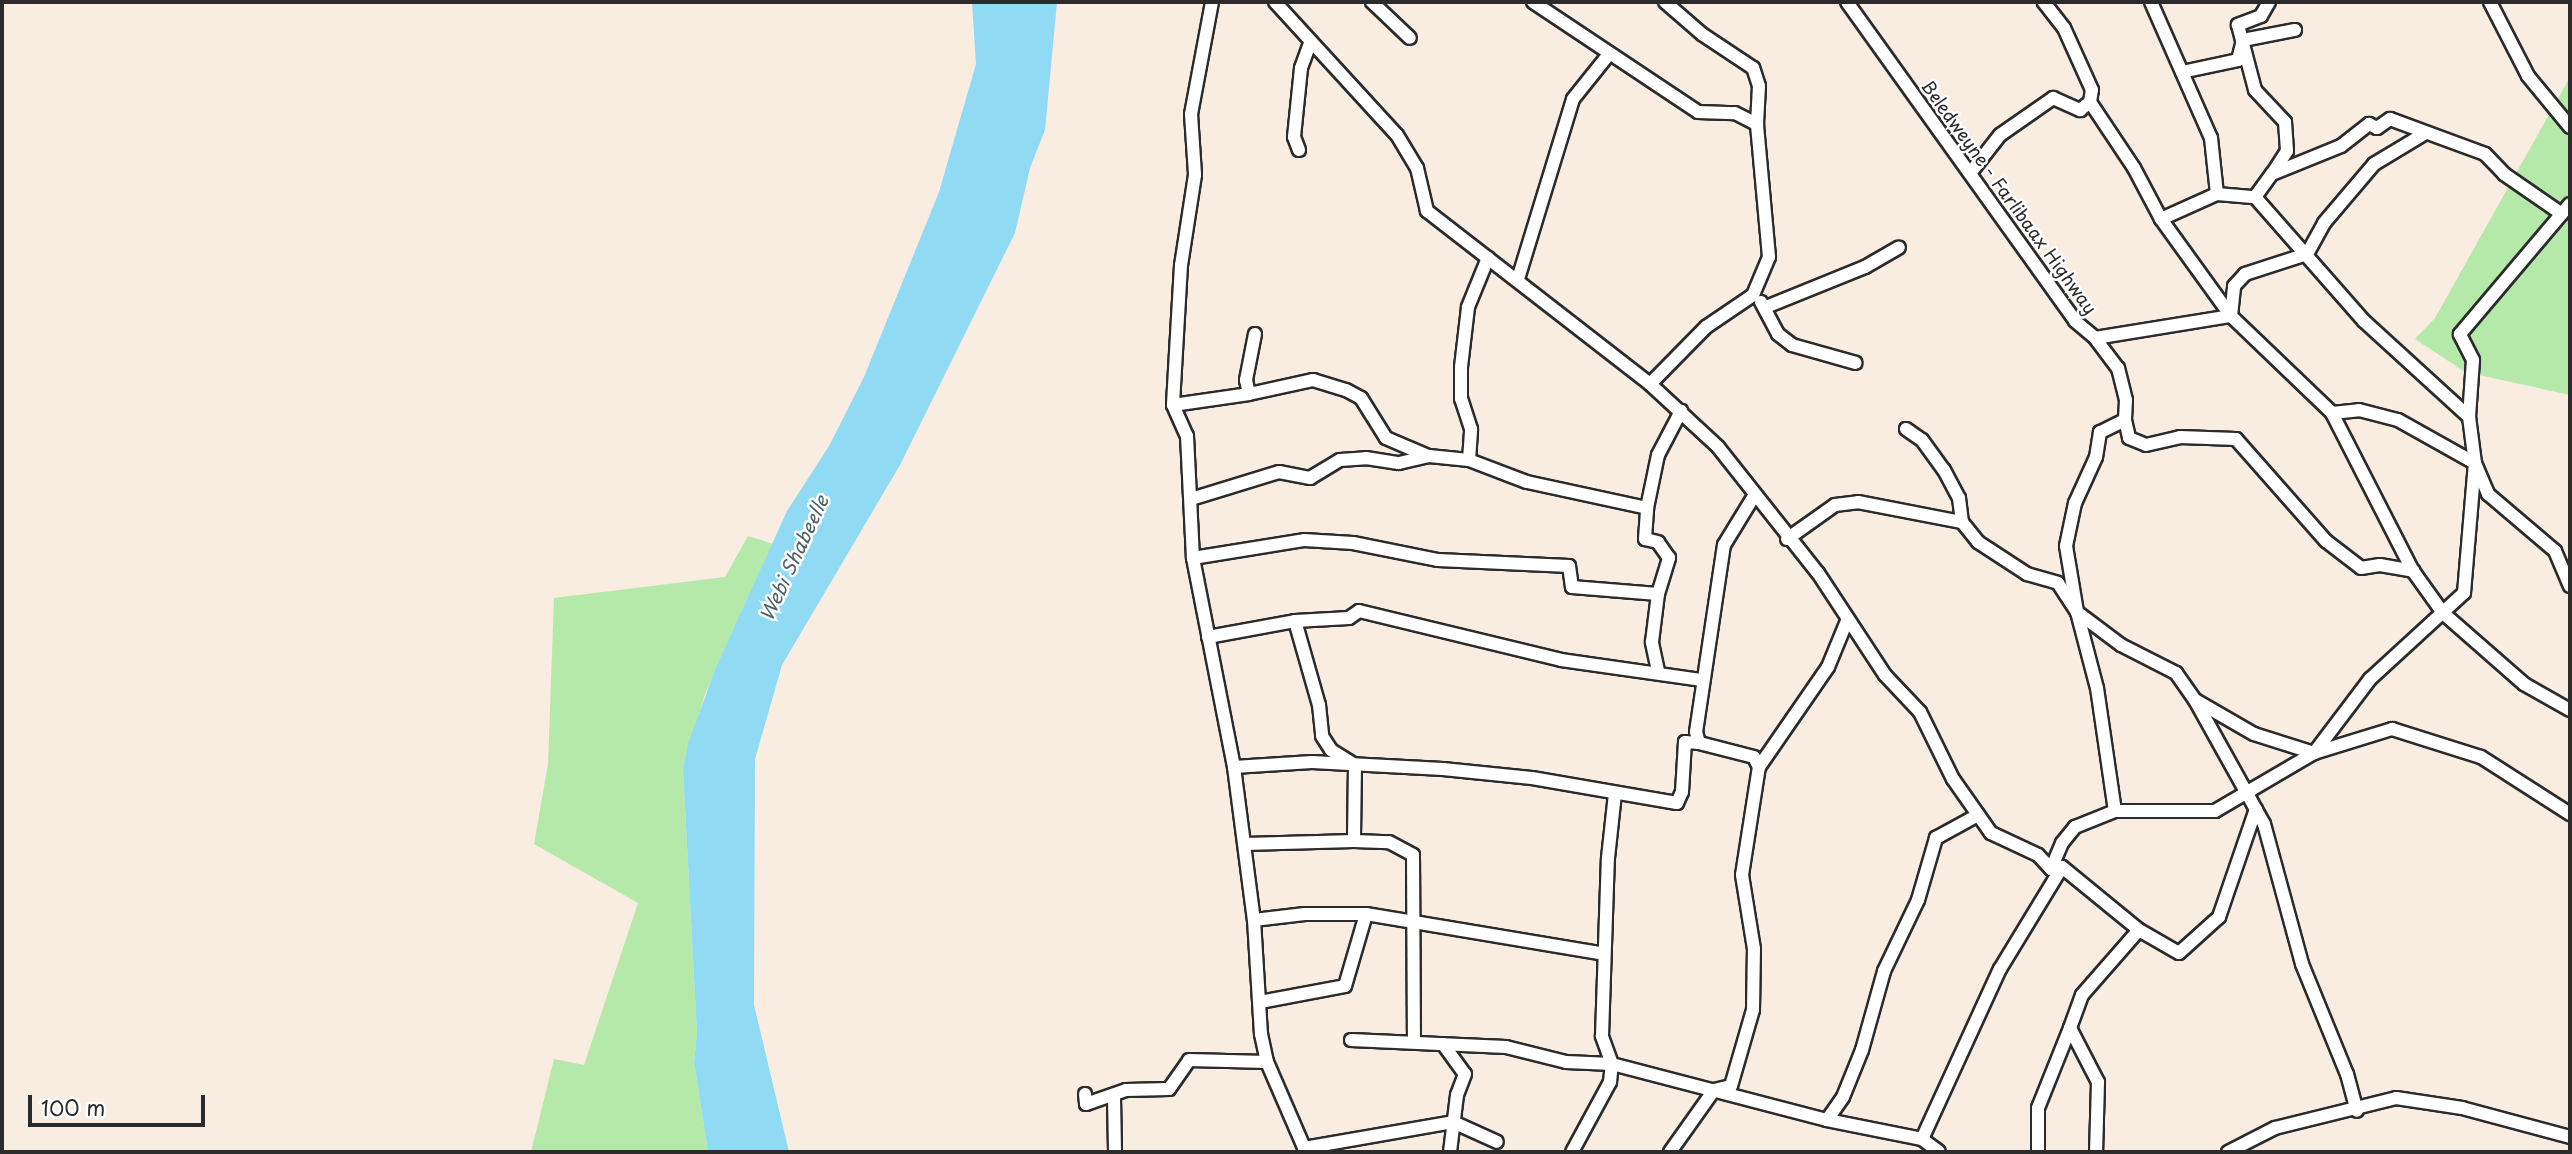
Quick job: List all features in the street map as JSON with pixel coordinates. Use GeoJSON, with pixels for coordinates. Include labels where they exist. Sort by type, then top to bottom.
{"type":"FeatureCollection","features":[{"type":"Feature","properties":{"kind":"street"},"geometry":{"type":"LineString","coordinates":[[1212,2],[1191,114],[1195,175],[1181,265],[1173,405],[1187,436],[1193,558],[1234,767],[1254,920],[1267,1062],[1305,1150],[1453,1122],[1497,1142]]}},
{"type":"Feature","properties":{"kind":"street"},"geometry":{"type":"LineString","coordinates":[[1275,2],[1397,135],[1417,168],[1427,211],[1650,384],[1717,447],[1787,539],[1818,573],[1847,621],[1932,729],[1953,779],[1991,833],[2038,855],[2139,930],[2179,953],[2219,917],[2256,810]]}},
{"type":"Feature","properties":{"kind":"street"},"geometry":{"type":"LineString","coordinates":[[1372,2],[1410,38]]}},
{"type":"Feature","properties":{"kind":"street"},"geometry":{"type":"LineString","coordinates":[[1533,2],[1698,112],[1735,113],[1757,124]]}},
{"type":"Feature","properties":{"kind":"street"},"geometry":{"type":"LineString","coordinates":[[1650,384],[1706,327],[1753,295],[1769,257],[1757,124],[1759,86],[1753,68],[1702,34],[1665,2]]}},
{"type":"Feature","properties":{"kind":"street","name":"Beledweyne - Farlibaax Highway"},"geometry":{"type":"LineString","coordinates":[[1847,2],[1886,63],[1971,172],[2075,321],[2095,338],[2231,316]]}},
{"type":"Feature","properties":{"kind":"street"},"geometry":{"type":"LineString","coordinates":[[1971,172],[2000,135],[2053,98],[2080,110],[2090,102],[2092,90],[2064,28],[2044,2]]}},
{"type":"Feature","properties":{"kind":"street"},"geometry":{"type":"LineString","coordinates":[[2151,2],[2211,138],[2217,194]]}},
{"type":"Feature","properties":{"kind":"street"},"geometry":{"type":"LineString","coordinates":[[2255,197],[2287,151],[2285,122],[2255,90],[2238,24],[2261,16],[2269,2]]}},
{"type":"Feature","properties":{"kind":"street"},"geometry":{"type":"LineString","coordinates":[[2490,2],[2528,76],[2570,127]]}},
{"type":"Feature","properties":{"kind":"street"},"geometry":{"type":"LineString","coordinates":[[2243,40],[2295,30]]}},
{"type":"Feature","properties":{"kind":"street"},"geometry":{"type":"LineString","coordinates":[[2182,72],[2238,60],[2243,40]]}},
{"type":"Feature","properties":{"kind":"street"},"geometry":{"type":"LineString","coordinates":[[1299,150],[1294,137],[1301,68],[1310,43]]}},
{"type":"Feature","properties":{"kind":"street"},"geometry":{"type":"LineString","coordinates":[[1518,279],[1573,99],[1609,54]]}},
{"type":"Feature","properties":{"kind":"street"},"geometry":{"type":"LineString","coordinates":[[2090,102],[2134,168],[2161,219],[2231,316],[2332,413],[2413,571],[2443,613],[2524,684],[2570,710]]}},
{"type":"Feature","properties":{"kind":"street"},"geometry":{"type":"LineString","coordinates":[[2272,174],[2341,146],[2369,124],[2377,128],[2390,119],[2424,134],[2485,154],[2504,174],[2566,209],[2460,334],[2473,360],[2469,416],[2475,463],[2464,593],[2370,679],[2314,753]]}},
{"type":"Feature","properties":{"kind":"street"},"geometry":{"type":"LineString","coordinates":[[2231,316],[2234,286],[2245,274],[2307,254],[2323,223],[2374,164],[2424,134]]}},
{"type":"Feature","properties":{"kind":"street"},"geometry":{"type":"LineString","coordinates":[[2161,219],[2217,194],[2255,197],[2364,321],[2469,416]]}},
{"type":"Feature","properties":{"kind":"street"},"geometry":{"type":"LineString","coordinates":[[1766,307],[1865,267],[1899,247]]}},
{"type":"Feature","properties":{"kind":"street"},"geometry":{"type":"LineString","coordinates":[[1469,460],[1471,429],[1461,399],[1462,355],[1468,307],[1488,258]]}},
{"type":"Feature","properties":{"kind":"street"},"geometry":{"type":"LineString","coordinates":[[1753,295],[1766,307],[1778,334],[1791,345],[1856,363]]}},
{"type":"Feature","properties":{"kind":"street"},"geometry":{"type":"LineString","coordinates":[[1249,394],[1247,380],[1255,334]]}},
{"type":"Feature","properties":{"kind":"street"},"geometry":{"type":"LineString","coordinates":[[2095,338],[2118,368],[2126,400],[2125,420],[2129,438],[2146,444],[2180,437],[2236,439],[2326,541],[2361,568],[2380,565],[2413,571]]}},
{"type":"Feature","properties":{"kind":"street"},"geometry":{"type":"LineString","coordinates":[[1173,405],[1249,394],[1313,380],[1346,390],[1361,398],[1386,438],[1429,456],[1469,460],[1527,482],[1647,508]]}},
{"type":"Feature","properties":{"kind":"street"},"geometry":{"type":"LineString","coordinates":[[2332,413],[2359,410],[2398,420],[2475,463],[2488,494],[2555,551],[2570,586]]}},
{"type":"Feature","properties":{"kind":"street"},"geometry":{"type":"LineString","coordinates":[[1658,671],[1652,642],[1658,594],[1670,558],[1658,542],[1645,539],[1647,508],[1658,455],[1681,411]]}},
{"type":"Feature","properties":{"kind":"street"},"geometry":{"type":"LineString","coordinates":[[2115,811],[2097,688],[2077,612],[2066,546],[2075,503],[2096,457],[2100,432],[2125,420]]}},
{"type":"Feature","properties":{"kind":"street"},"geometry":{"type":"LineString","coordinates":[[1906,429],[1922,440],[1944,470],[1959,498],[1962,522],[1978,542],[2027,574],[2058,583],[2077,612],[2122,645],[2176,673],[2195,699],[2256,810],[2302,964],[2347,1074],[2357,1111]]}},
{"type":"Feature","properties":{"kind":"street"},"geometry":{"type":"LineString","coordinates":[[1191,499],[1279,472],[1310,478],[1340,460],[1366,458],[1399,463],[1429,456]]}},
{"type":"Feature","properties":{"kind":"street"},"geometry":{"type":"LineString","coordinates":[[1699,743],[1696,732],[1701,680],[1711,649],[1711,618],[1724,545],[1754,496]]}},
{"type":"Feature","properties":{"kind":"street"},"geometry":{"type":"LineString","coordinates":[[1787,539],[1835,505],[1858,502],[1962,522]]}},
{"type":"Feature","properties":{"kind":"street"},"geometry":{"type":"LineString","coordinates":[[1193,558],[1304,540],[1353,543],[1438,560],[1569,566],[1572,587],[1658,594]]}},
{"type":"Feature","properties":{"kind":"street"},"geometry":{"type":"LineString","coordinates":[[1208,636],[1295,621],[1349,618],[1359,611],[1561,660],[1632,673],[1658,671],[1701,680]]}},
{"type":"Feature","properties":{"kind":"street"},"geometry":{"type":"LineString","coordinates":[[1295,621],[1319,705],[1322,736],[1331,750],[1355,765]]}},
{"type":"Feature","properties":{"kind":"street"},"geometry":{"type":"LineString","coordinates":[[1670,1152],[1714,1090],[1731,1086],[1753,1010],[1754,949],[1742,875],[1759,767],[1829,667],[1847,621]]}},
{"type":"Feature","properties":{"kind":"street"},"geometry":{"type":"LineString","coordinates":[[2195,699],[2254,734],[2314,753]]}},
{"type":"Feature","properties":{"kind":"street"},"geometry":{"type":"LineString","coordinates":[[1922,1139],[2000,969],[2057,868],[2075,827],[2115,811],[2215,811],[2314,753],[2392,729],[2481,757],[2570,814]]}},
{"type":"Feature","properties":{"kind":"street"},"geometry":{"type":"LineString","coordinates":[[1234,767],[1312,762],[1523,777],[1677,803],[1682,792],[1685,742],[1754,757],[1759,767]]}},
{"type":"Feature","properties":{"kind":"street"},"geometry":{"type":"LineString","coordinates":[[1354,841],[1355,765]]}},
{"type":"Feature","properties":{"kind":"street"},"geometry":{"type":"LineString","coordinates":[[1572,1152],[1610,1082],[1612,1064],[1602,1036],[1604,954],[1615,794]]}},
{"type":"Feature","properties":{"kind":"street"},"geometry":{"type":"LineString","coordinates":[[1827,1119],[1843,1097],[1862,1050],[1884,971],[1918,900],[1936,838],[1978,815]]}},
{"type":"Feature","properties":{"kind":"street"},"geometry":{"type":"LineString","coordinates":[[1245,844],[1389,842],[1413,855],[1417,924],[1414,1042]]}},
{"type":"Feature","properties":{"kind":"street"},"geometry":{"type":"LineString","coordinates":[[1254,920],[1305,914],[1366,914],[1604,954]]}},
{"type":"Feature","properties":{"kind":"street"},"geometry":{"type":"LineString","coordinates":[[1260,1002],[1345,986],[1366,914]]}},
{"type":"Feature","properties":{"kind":"street"},"geometry":{"type":"LineString","coordinates":[[2038,1152],[2038,1108],[2082,995],[2139,930]]}},
{"type":"Feature","properties":{"kind":"street"},"geometry":{"type":"LineString","coordinates":[[2070,1028],[2098,1082],[2096,1152]]}},
{"type":"Feature","properties":{"kind":"street"},"geometry":{"type":"LineString","coordinates":[[1351,1040],[1369,1045],[1414,1042],[1506,1047],[1566,1062],[1612,1064],[1827,1119],[1922,1139],[1939,1152]]}},
{"type":"Feature","properties":{"kind":"street"},"geometry":{"type":"LineString","coordinates":[[1443,1044],[1465,1074],[1453,1122],[1450,1152]]}},
{"type":"Feature","properties":{"kind":"street"},"geometry":{"type":"LineString","coordinates":[[1085,1094],[1086,1104],[1114,1098],[1126,1090],[1169,1089],[1189,1060],[1267,1062]]}},
{"type":"Feature","properties":{"kind":"street"},"geometry":{"type":"LineString","coordinates":[[1114,1098],[1115,1152]]}},
{"type":"Feature","properties":{"kind":"street"},"geometry":{"type":"LineString","coordinates":[[2228,1152],[2275,1128],[2357,1111],[2396,1098],[2462,1108],[2570,1137]]}},
{"type":"Feature","properties":{"kind":"green space"},"geometry":{"type":"Polygon","coordinates":[[[2570,77],[2570,395],[2465,372],[2415,339],[2435,318],[2570,77]]]}},
{"type":"Feature","properties":{"kind":"green space"},"geometry":{"type":"Polygon","coordinates":[[[748,536],[773,544],[705,694],[683,770],[697,1033],[694,1062],[708,1152],[531,1152],[554,1059],[584,1065],[638,903],[534,844],[548,764],[554,598],[725,577],[748,536]]]}},
{"type":"Feature","properties":{"kind":"water","name":"Webi Shabeelle"},"geometry":{"type":"Polygon","coordinates":[[[972,2],[1057,2],[1045,130],[1030,168],[1015,233],[900,465],[782,665],[755,759],[754,1005],[789,1152],[708,1152],[694,1062],[697,1033],[683,770],[688,744],[715,670],[787,511],[829,446],[864,377],[939,192],[976,64],[972,2]]]}}]}
